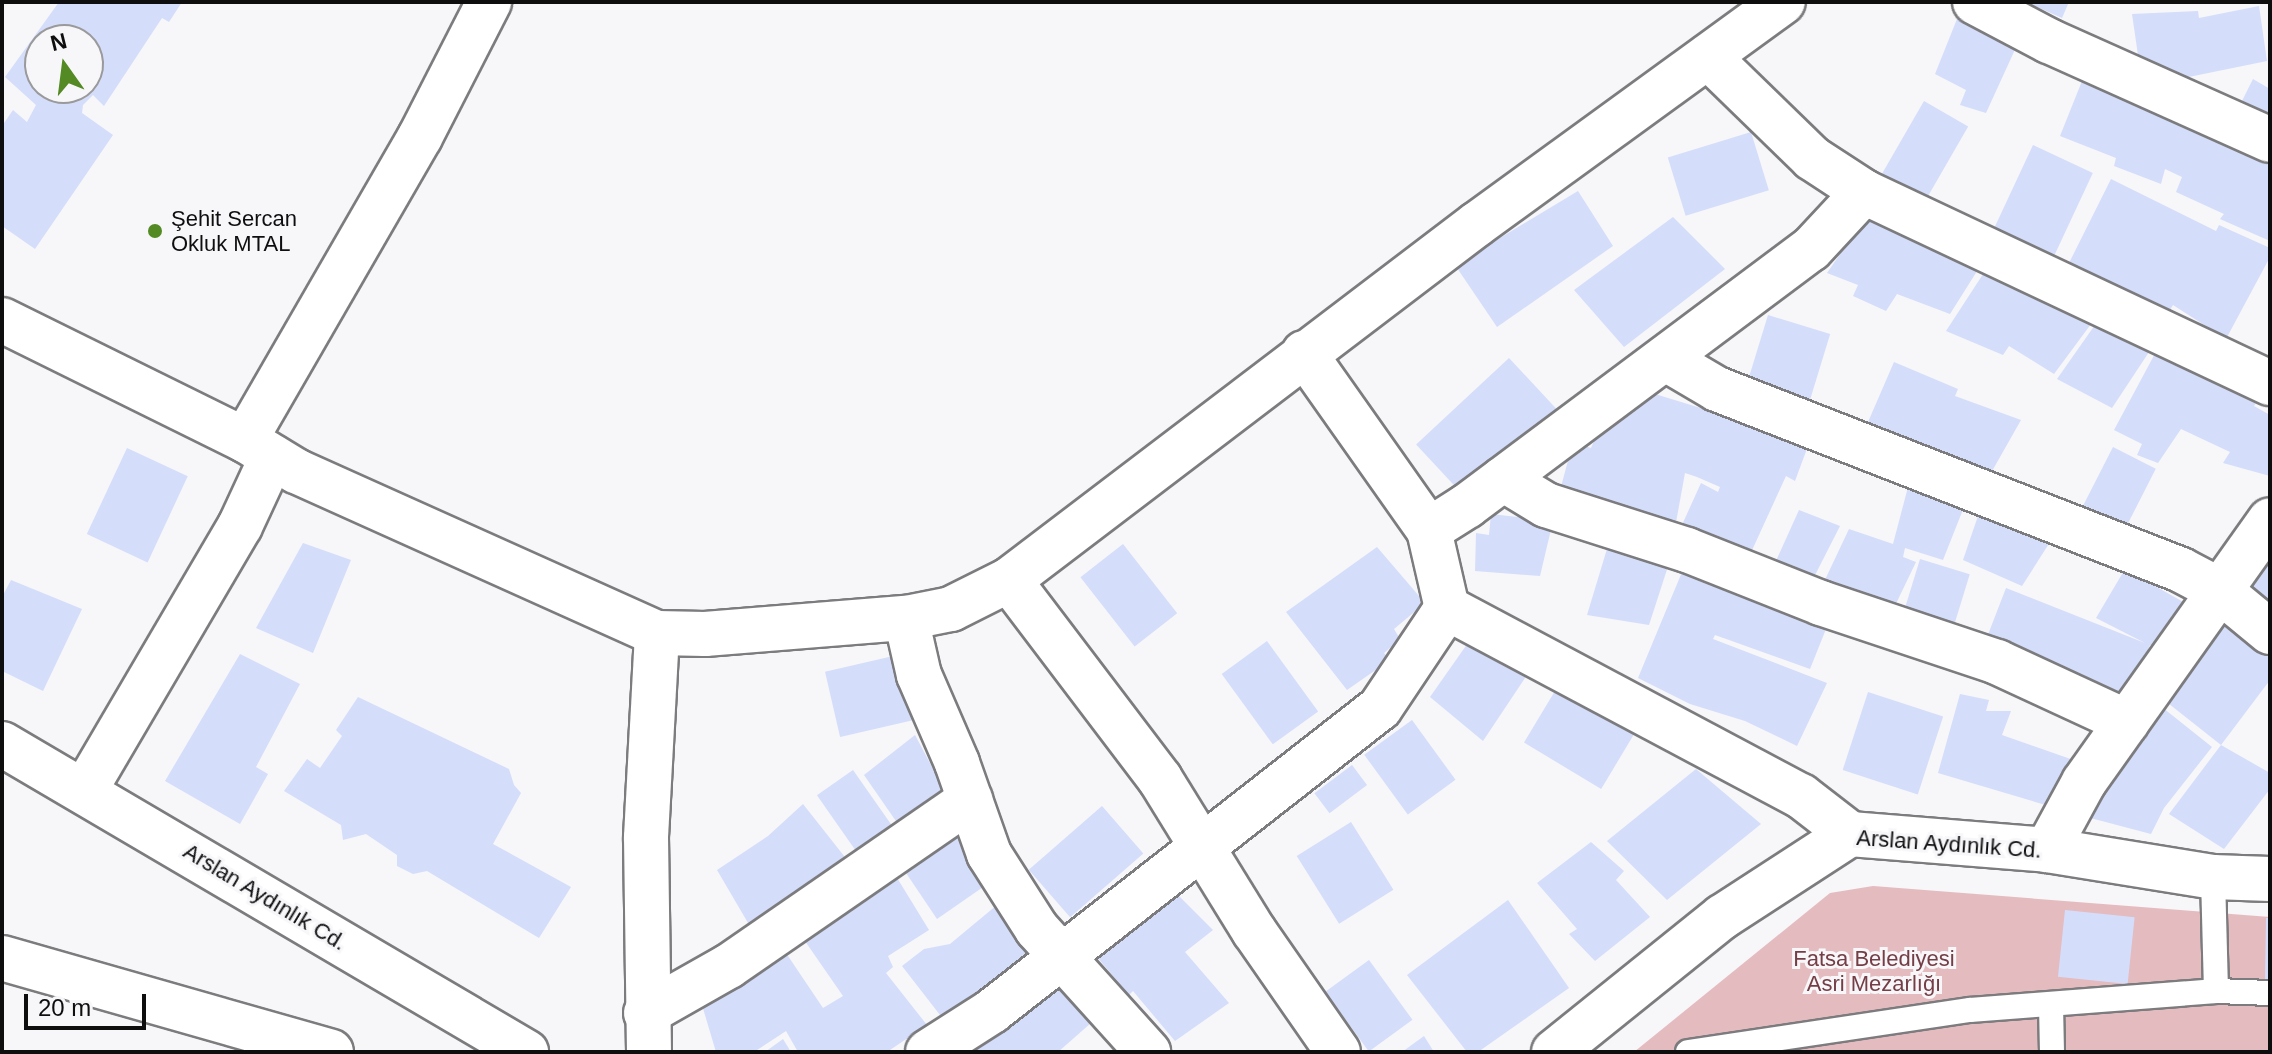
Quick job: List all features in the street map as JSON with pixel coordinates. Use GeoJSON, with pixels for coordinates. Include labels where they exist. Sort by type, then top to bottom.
{"type":"FeatureCollection","features":[{"type":"Feature","properties":{"kind":"street"},"geometry":{"type":"LineString","coordinates":[[85,790],[240,526],[259,449],[489,2]]}},
{"type":"Feature","properties":{"kind":"street"},"geometry":{"type":"LineString","coordinates":[[2,320],[259,449],[657,633],[705,634],[906,618],[951,609],[1009,580],[1304,353],[1783,2]]}},
{"type":"Feature","properties":{"kind":"street"},"geometry":{"type":"LineString","coordinates":[[1975,2],[2049,41],[2270,140]]}},
{"type":"Feature","properties":{"kind":"street"},"geometry":{"type":"LineString","coordinates":[[1708,57],[1812,158],[1864,192],[2270,383]]}},
{"type":"Feature","properties":{"kind":"street"},"geometry":{"type":"LineString","coordinates":[[1429,530],[1503,479],[1811,249],[1864,192]]}},
{"type":"Feature","properties":{"kind":"street"},"geometry":{"type":"LineString","coordinates":[[928,1052],[992,1011],[1380,708],[1447,608],[1429,530],[1304,353]]}},
{"type":"Feature","properties":{"kind":"street"},"geometry":{"type":"LineString","coordinates":[[1666,359],[1717,389],[2181,570],[2219,590],[2270,632]]}},
{"type":"Feature","properties":{"kind":"street"},"geometry":{"type":"LineString","coordinates":[[1503,479],[1546,505],[1687,550],[1821,603],[1997,662],[2127,722]]}},
{"type":"Feature","properties":{"kind":"street"},"geometry":{"type":"LineString","coordinates":[[2047,850],[2084,782],[2270,520]]}},
{"type":"Feature","properties":{"kind":"street"},"geometry":{"type":"LineString","coordinates":[[1009,580],[1160,779],[1200,848],[1338,1052]]}},
{"type":"Feature","properties":{"kind":"street"},"geometry":{"type":"LineString","coordinates":[[1447,608],[1801,796],[1850,834]]}},
{"type":"Feature","properties":{"kind":"street"},"geometry":{"type":"LineString","coordinates":[[906,618],[919,675],[989,854],[1037,929],[1148,1052]]}},
{"type":"Feature","properties":{"kind":"street"},"geometry":{"type":"LineString","coordinates":[[648,1032],[646,837],[657,633]]}},
{"type":"Feature","properties":{"kind":"street","name":"Arslan Aydınlık Cd."},"geometry":{"type":"LineString","coordinates":[[2,744],[85,790],[526,1052]]}},
{"type":"Feature","properties":{"kind":"street"},"geometry":{"type":"LineString","coordinates":[[648,1032],[729,966],[970,800]]}},
{"type":"Feature","properties":{"kind":"street","name":"Arslan Aydınlık Cd."},"geometry":{"type":"LineString","coordinates":[[1554,1052],[1722,917],[1850,834],[2047,850],[2213,877],[2270,879]]}},
{"type":"Feature","properties":{"kind":"street"},"geometry":{"type":"LineString","coordinates":[[2,958],[331,1052]]}},
{"type":"Feature","properties":{"kind":"lane"},"geometry":{"type":"LineString","coordinates":[[2213,877],[2216,991]]}},
{"type":"Feature","properties":{"kind":"lane"},"geometry":{"type":"LineString","coordinates":[[1688,1052],[1970,1010],[2216,991],[2270,993]]}},
{"type":"Feature","properties":{"kind":"lane"},"geometry":{"type":"LineString","coordinates":[[2051,1005],[2052,1052]]}},
{"type":"Feature","properties":{"kind":"green space","name":"Fatsa Belediyesi Asri Mezarlığı"},"geometry":{"type":"Polygon","coordinates":[[[1873,886],[2270,917],[2270,1052],[1634,1052],[1830,893],[1873,886]]]}},
{"type":"Feature","properties":{"kind":"building"},"geometry":{"type":"Polygon","coordinates":[[[59,2],[182,2],[169,22],[162,18],[104,106],[104,24],[43,24],[59,2]]]}},
{"type":"Feature","properties":{"kind":"building"},"geometry":{"type":"Polygon","coordinates":[[[2026,2],[2069,2],[2062,18],[2026,2]]]}},
{"type":"Feature","properties":{"kind":"building"},"geometry":{"type":"Polygon","coordinates":[[[2259,6],[2267,61],[2174,80],[2140,69],[2132,14],[2198,11],[2199,18],[2259,6]]]}},
{"type":"Feature","properties":{"kind":"building"},"geometry":{"type":"Polygon","coordinates":[[[1959,14],[2018,43],[1986,113],[1960,105],[1966,90],[1935,74],[1959,14]]]}},
{"type":"Feature","properties":{"kind":"building"},"geometry":{"type":"Polygon","coordinates":[[[24,51],[24,94],[5,77],[24,51]]]}},
{"type":"Feature","properties":{"kind":"building"},"geometry":{"type":"Polygon","coordinates":[[[2086,71],[2270,157],[2270,241],[2220,219],[2224,214],[2176,192],[2182,177],[2165,169],[2161,184],[2114,166],[2116,158],[2060,136],[2086,71]]]}},
{"type":"Feature","properties":{"kind":"building"},"geometry":{"type":"Polygon","coordinates":[[[2253,79],[2270,89],[2270,115],[2266,123],[2239,107],[2253,79]]]}},
{"type":"Feature","properties":{"kind":"building"},"geometry":{"type":"Polygon","coordinates":[[[1924,101],[1968,126],[1926,199],[1882,174],[1924,101]]]}},
{"type":"Feature","properties":{"kind":"building"},"geometry":{"type":"Polygon","coordinates":[[[84,104],[82,113],[113,135],[35,249],[2,226],[2,126],[13,110],[27,122],[36,105],[84,104]]]}},
{"type":"Feature","properties":{"kind":"building"},"geometry":{"type":"Polygon","coordinates":[[[1751,132],[1769,190],[1686,216],[1668,157],[1751,132]]]}},
{"type":"Feature","properties":{"kind":"building"},"geometry":{"type":"Polygon","coordinates":[[[2033,145],[2093,173],[2053,259],[1993,231],[2033,145]]]}},
{"type":"Feature","properties":{"kind":"building"},"geometry":{"type":"Polygon","coordinates":[[[2111,179],[2216,231],[2219,225],[2270,248],[2270,257],[2226,339],[2173,305],[2167,315],[2065,271],[2111,179]]]}},
{"type":"Feature","properties":{"kind":"building"},"geometry":{"type":"Polygon","coordinates":[[[1578,191],[1613,246],[1497,327],[1455,265],[1578,191]]]}},
{"type":"Feature","properties":{"kind":"building"},"geometry":{"type":"Polygon","coordinates":[[[1869,212],[1979,268],[1950,314],[1897,294],[1886,311],[1853,296],[1858,285],[1827,273],[1869,212]]]}},
{"type":"Feature","properties":{"kind":"building"},"geometry":{"type":"Polygon","coordinates":[[[1673,217],[1725,269],[1624,347],[1574,290],[1673,217]]]}},
{"type":"Feature","properties":{"kind":"building"},"geometry":{"type":"Polygon","coordinates":[[[1987,268],[2094,320],[2054,374],[2009,346],[2003,355],[1946,331],[1987,268]]]}},
{"type":"Feature","properties":{"kind":"building"},"geometry":{"type":"Polygon","coordinates":[[[1768,315],[1830,334],[1808,406],[1746,387],[1768,315]]]}},
{"type":"Feature","properties":{"kind":"building"},"geometry":{"type":"Polygon","coordinates":[[[2097,322],[2153,346],[2112,408],[2057,379],[2097,322]]]}},
{"type":"Feature","properties":{"kind":"building"},"geometry":{"type":"Polygon","coordinates":[[[2158,348],[2217,376],[2214,382],[2257,401],[2254,406],[2270,415],[2270,476],[2223,463],[2230,452],[2181,429],[2158,463],[2137,455],[2142,444],[2114,430],[2158,348]]]}},
{"type":"Feature","properties":{"kind":"building"},"geometry":{"type":"Polygon","coordinates":[[[1509,358],[1557,410],[1465,497],[1416,445],[1509,358]]]}},
{"type":"Feature","properties":{"kind":"building"},"geometry":{"type":"Polygon","coordinates":[[[1894,362],[1958,389],[1955,396],[2021,420],[1987,480],[1865,429],[1894,362]]]}},
{"type":"Feature","properties":{"kind":"building"},"geometry":{"type":"Polygon","coordinates":[[[1642,390],[1743,421],[1742,425],[1808,446],[1795,481],[1786,476],[1748,559],[1681,527],[1701,483],[1718,492],[1720,487],[1685,473],[1675,528],[1558,498],[1573,442],[1591,448],[1608,409],[1642,390]]]}},
{"type":"Feature","properties":{"kind":"building"},"geometry":{"type":"Polygon","coordinates":[[[2113,447],[2156,469],[2120,539],[2077,517],[2113,447]]]}},
{"type":"Feature","properties":{"kind":"building"},"geometry":{"type":"Polygon","coordinates":[[[127,448],[188,476],[148,562],[87,534],[127,448]]]}},
{"type":"Feature","properties":{"kind":"building"},"geometry":{"type":"Polygon","coordinates":[[[1908,487],[1964,507],[1943,560],[1905,548],[1903,557],[1916,562],[1892,612],[1823,584],[1849,529],[1893,544],[1908,487]]]}},
{"type":"Feature","properties":{"kind":"building"},"geometry":{"type":"Polygon","coordinates":[[[1799,510],[1840,526],[1810,585],[1771,572],[1799,510]]]}},
{"type":"Feature","properties":{"kind":"building"},"geometry":{"type":"Polygon","coordinates":[[[1979,513],[2050,542],[2022,586],[1963,560],[1979,513]]]}},
{"type":"Feature","properties":{"kind":"building"},"geometry":{"type":"Polygon","coordinates":[[[1491,514],[1553,521],[1540,576],[1475,571],[1476,533],[1489,535],[1491,514]]]}},
{"type":"Feature","properties":{"kind":"building"},"geometry":{"type":"Polygon","coordinates":[[[1610,539],[1672,554],[1649,625],[1587,615],[1610,539]]]}},
{"type":"Feature","properties":{"kind":"building"},"geometry":{"type":"Polygon","coordinates":[[[303,543],[351,560],[313,653],[256,628],[303,543]]]}},
{"type":"Feature","properties":{"kind":"building"},"geometry":{"type":"Polygon","coordinates":[[[1123,544],[1177,613],[1135,647],[1080,577],[1123,544]]]}},
{"type":"Feature","properties":{"kind":"building"},"geometry":{"type":"Polygon","coordinates":[[[2270,544],[2270,604],[2240,582],[2270,544]]]}},
{"type":"Feature","properties":{"kind":"building"},"geometry":{"type":"Polygon","coordinates":[[[1377,547],[1425,603],[1394,629],[1400,639],[1384,653],[1390,660],[1347,690],[1286,612],[1377,547]]]}},
{"type":"Feature","properties":{"kind":"building"},"geometry":{"type":"Polygon","coordinates":[[[1920,559],[1970,574],[1954,627],[1904,612],[1920,559]]]}},
{"type":"Feature","properties":{"kind":"building"},"geometry":{"type":"Polygon","coordinates":[[[1687,560],[1830,619],[1810,669],[1715,635],[1713,639],[1827,683],[1797,746],[1745,721],[1690,704],[1638,678],[1687,560]]]}},
{"type":"Feature","properties":{"kind":"building"},"geometry":{"type":"Polygon","coordinates":[[[2125,569],[2185,603],[2155,648],[2150,645],[2128,696],[1984,645],[2006,588],[2145,643],[2096,618],[2125,569]]]}},
{"type":"Feature","properties":{"kind":"building"},"geometry":{"type":"Polygon","coordinates":[[[11,580],[82,609],[43,691],[2,671],[2,597],[11,580]]]}},
{"type":"Feature","properties":{"kind":"building"},"geometry":{"type":"Polygon","coordinates":[[[2222,614],[2270,648],[2270,680],[2221,745],[2159,696],[2222,614]]]}},
{"type":"Feature","properties":{"kind":"building"},"geometry":{"type":"Polygon","coordinates":[[[1470,640],[1527,675],[1483,741],[1430,697],[1470,640]]]}},
{"type":"Feature","properties":{"kind":"building"},"geometry":{"type":"Polygon","coordinates":[[[1267,641],[1318,711],[1273,744],[1222,674],[1267,641]]]}},
{"type":"Feature","properties":{"kind":"building"},"geometry":{"type":"Polygon","coordinates":[[[240,654],[300,684],[256,767],[268,774],[240,824],[165,781],[240,654]]]}},
{"type":"Feature","properties":{"kind":"building"},"geometry":{"type":"Polygon","coordinates":[[[902,654],[917,719],[840,737],[825,672],[902,654]]]}},
{"type":"Feature","properties":{"kind":"building"},"geometry":{"type":"Polygon","coordinates":[[[1558,686],[1635,732],[1601,789],[1524,743],[1558,686]]]}},
{"type":"Feature","properties":{"kind":"building"},"geometry":{"type":"Polygon","coordinates":[[[1868,692],[1943,716],[1918,794],[1843,770],[1868,692]]]}},
{"type":"Feature","properties":{"kind":"building"},"geometry":{"type":"Polygon","coordinates":[[[1960,694],[1989,700],[1986,711],[2011,711],[2002,735],[2082,763],[2059,809],[1938,773],[1960,694]]]}},
{"type":"Feature","properties":{"kind":"building"},"geometry":{"type":"Polygon","coordinates":[[[358,697],[509,769],[514,785],[521,793],[493,844],[571,887],[539,938],[427,871],[413,874],[397,866],[397,855],[366,834],[343,840],[341,825],[284,791],[307,759],[320,768],[342,736],[336,730],[358,697]]]}},
{"type":"Feature","properties":{"kind":"building"},"geometry":{"type":"Polygon","coordinates":[[[2153,700],[2212,747],[2164,808],[2151,834],[2079,815],[2153,700]]]}},
{"type":"Feature","properties":{"kind":"building"},"geometry":{"type":"Polygon","coordinates":[[[1412,720],[1455,780],[1408,815],[1364,755],[1412,720]]]}},
{"type":"Feature","properties":{"kind":"building"},"geometry":{"type":"Polygon","coordinates":[[[915,735],[948,797],[898,824],[864,775],[915,735]]]}},
{"type":"Feature","properties":{"kind":"building"},"geometry":{"type":"Polygon","coordinates":[[[2221,745],[2270,773],[2270,789],[2224,849],[2169,814],[2221,745]]]}},
{"type":"Feature","properties":{"kind":"building"},"geometry":{"type":"Polygon","coordinates":[[[1352,765],[1367,785],[1330,813],[1314,793],[1352,765]]]}},
{"type":"Feature","properties":{"kind":"building"},"geometry":{"type":"Polygon","coordinates":[[[1696,769],[1761,824],[1667,900],[1607,841],[1696,769]]]}},
{"type":"Feature","properties":{"kind":"building"},"geometry":{"type":"Polygon","coordinates":[[[853,770],[894,829],[858,854],[817,795],[853,770]]]}},
{"type":"Feature","properties":{"kind":"building"},"geometry":{"type":"Polygon","coordinates":[[[803,804],[848,861],[751,928],[717,870],[768,836],[803,804]]]}},
{"type":"Feature","properties":{"kind":"building"},"geometry":{"type":"Polygon","coordinates":[[[1102,806],[1143,854],[1070,917],[1029,870],[1102,806]]]}},
{"type":"Feature","properties":{"kind":"building"},"geometry":{"type":"Polygon","coordinates":[[[1351,822],[1393,890],[1339,924],[1297,856],[1351,822]]]}},
{"type":"Feature","properties":{"kind":"building"},"geometry":{"type":"Polygon","coordinates":[[[958,835],[986,885],[937,919],[902,867],[958,835]]]}},
{"type":"Feature","properties":{"kind":"building"},"geometry":{"type":"Polygon","coordinates":[[[1591,842],[1624,871],[1616,880],[1650,917],[1595,961],[1569,934],[1577,929],[1537,883],[1591,842]]]}},
{"type":"Feature","properties":{"kind":"building"},"geometry":{"type":"Polygon","coordinates":[[[891,868],[929,930],[888,956],[893,967],[886,973],[927,1025],[887,1052],[798,1052],[786,1031],[754,1052],[716,1052],[702,1005],[784,950],[823,1008],[843,996],[798,931],[891,868]]]}},
{"type":"Feature","properties":{"kind":"building"},"geometry":{"type":"Polygon","coordinates":[[[1175,892],[1213,930],[1185,952],[1229,1003],[1175,1041],[1133,991],[1129,995],[1097,957],[1175,892]]]}},
{"type":"Feature","properties":{"kind":"building"},"geometry":{"type":"Polygon","coordinates":[[[1003,900],[1037,954],[947,1024],[902,966],[924,949],[950,944],[1003,900]]]}},
{"type":"Feature","properties":{"kind":"building"},"geometry":{"type":"Polygon","coordinates":[[[1508,900],[1569,988],[1478,1052],[1467,1052],[1407,975],[1508,900]]]}},
{"type":"Feature","properties":{"kind":"building"},"geometry":{"type":"Polygon","coordinates":[[[2065,910],[2135,917],[2128,984],[2058,977],[2065,910]]]}},
{"type":"Feature","properties":{"kind":"building"},"geometry":{"type":"Polygon","coordinates":[[[2266,918],[2270,918],[2270,979],[2265,979],[2266,918]]]}},
{"type":"Feature","properties":{"kind":"building"},"geometry":{"type":"Polygon","coordinates":[[[1369,960],[1412,1020],[1369,1052],[1325,992],[1369,960]]]}},
{"type":"Feature","properties":{"kind":"building"},"geometry":{"type":"Polygon","coordinates":[[[1055,984],[1091,1023],[1058,1052],[947,1052],[1055,984]]]}},
{"type":"Feature","properties":{"kind":"building"},"geometry":{"type":"Polygon","coordinates":[[[1424,1036],[1434,1052],[1402,1052],[1424,1036]]]}},
{"type":"Feature","properties":{"kind":"building"},"geometry":{"type":"Polygon","coordinates":[[[783,1039],[791,1052],[765,1052],[783,1039]]]}},
{"type":"Feature","properties":{"kind":"place","name":"Şehit Sercan Okluk MTAL"},"geometry":{"type":"Point","coordinates":[155,231]}}]}
